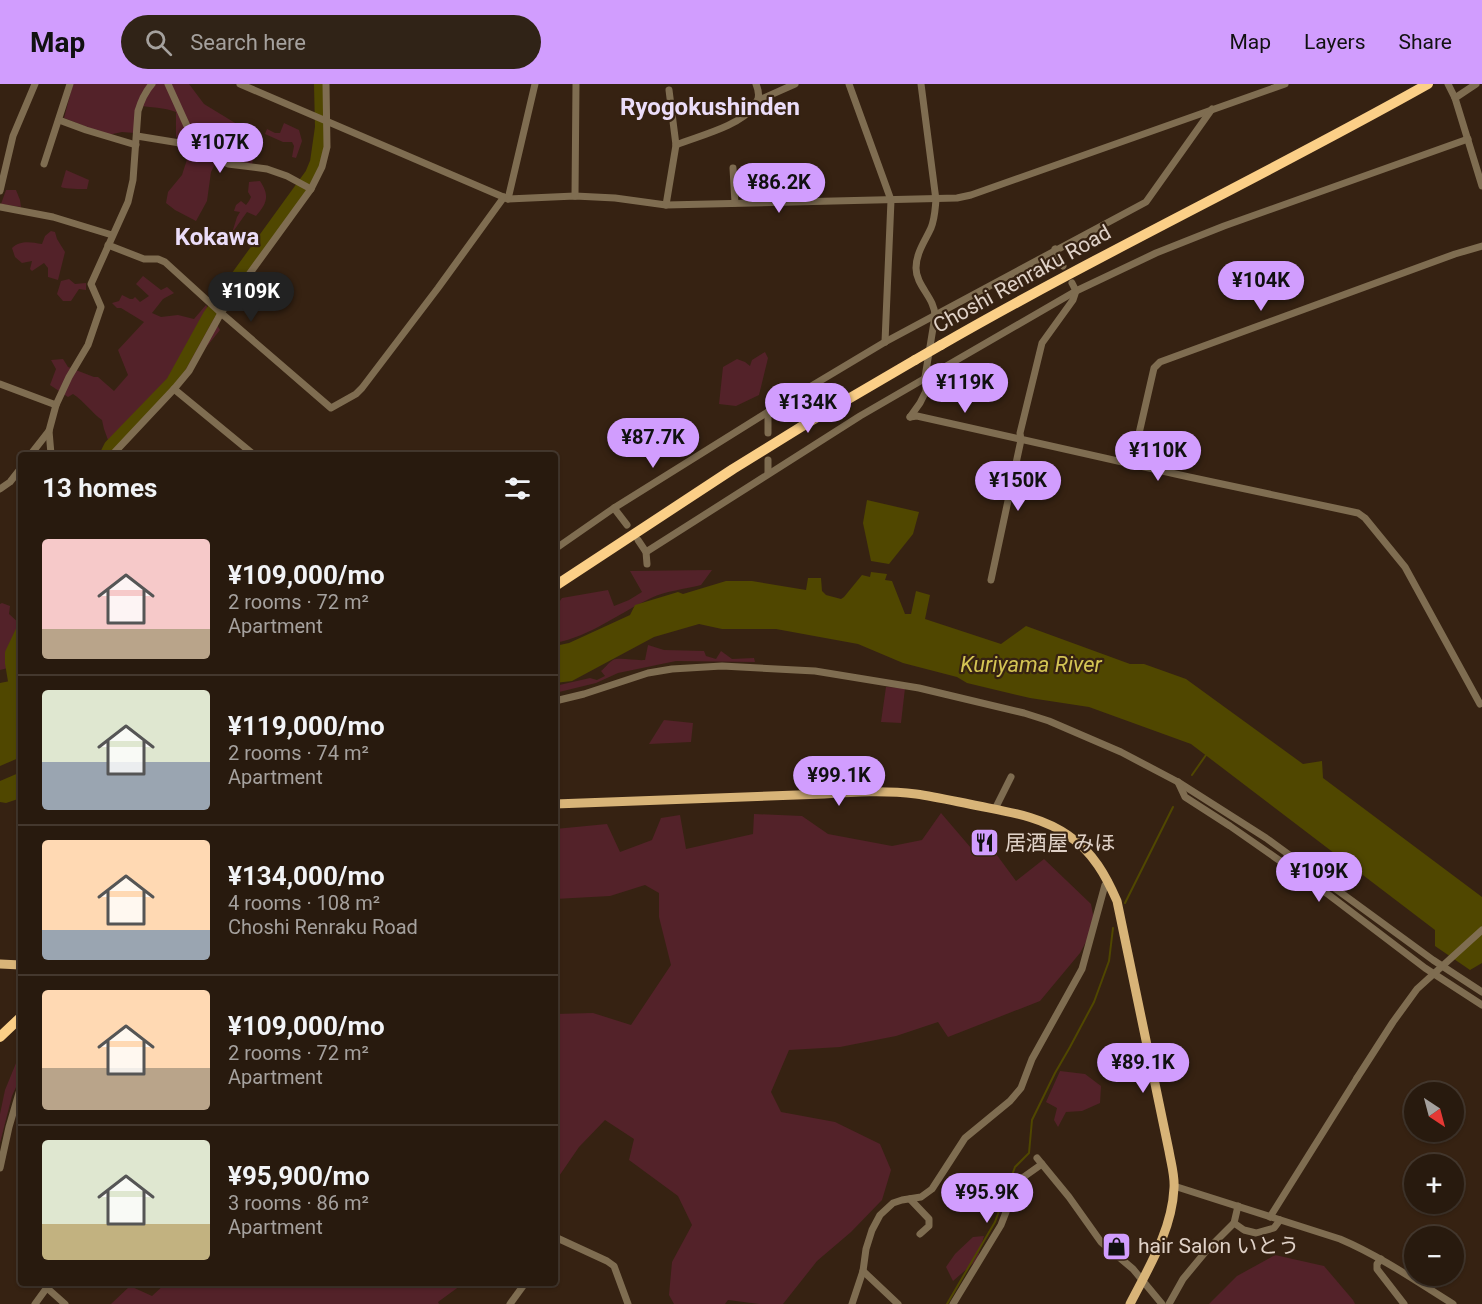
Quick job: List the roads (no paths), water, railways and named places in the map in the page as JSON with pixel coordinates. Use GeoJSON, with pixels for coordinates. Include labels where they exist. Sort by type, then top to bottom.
{"type":"FeatureCollection","features":[{"type":"Feature","properties":{"kind":"highway","name":"Choshi Renraku Road"},"geometry":{"type":"LineString","coordinates":[[558,584],[733,469],[941,345],[1346,130],[1428,84]]}},
{"type":"Feature","properties":{"kind":"highway"},"geometry":{"type":"LineString","coordinates":[[0,1037],[18,1020]]}},
{"type":"Feature","properties":{"kind":"main road"},"geometry":{"type":"LineString","coordinates":[[558,804],[862,792],[915,794],[995,809],[1046,822],[1089,852],[1108,880],[1117,901],[1169,1151],[1174,1186],[1171,1216],[1166,1233],[1130,1304]]}},
{"type":"Feature","properties":{"kind":"main road"},"geometry":{"type":"LineString","coordinates":[[0,964],[18,964]]}},
{"type":"Feature","properties":{"kind":"street"},"geometry":{"type":"LineString","coordinates":[[0,191],[13,136],[35,84]]}},
{"type":"Feature","properties":{"kind":"street"},"geometry":{"type":"LineString","coordinates":[[44,164],[70,84]]}},
{"type":"Feature","properties":{"kind":"street"},"geometry":{"type":"LineString","coordinates":[[51,452],[50,431],[57,405],[69,377],[88,345],[100,307],[91,284],[128,202],[133,180],[138,111],[152,84]]}},
{"type":"Feature","properties":{"kind":"street"},"geometry":{"type":"LineString","coordinates":[[168,84],[187,126]]}},
{"type":"Feature","properties":{"kind":"street"},"geometry":{"type":"LineString","coordinates":[[240,84],[257,87],[323,119],[506,198],[575,196],[615,198],[666,205],[957,198],[1285,84]]}},
{"type":"Feature","properties":{"kind":"street"},"geometry":{"type":"LineString","coordinates":[[115,452],[189,371],[221,313],[311,189],[327,147],[323,119],[326,84]]}},
{"type":"Feature","properties":{"kind":"street"},"geometry":{"type":"LineString","coordinates":[[108,245],[144,259],[159,259],[165,262],[331,408],[362,388],[506,198],[535,84]]}},
{"type":"Feature","properties":{"kind":"street"},"geometry":{"type":"LineString","coordinates":[[575,196],[576,84]]}},
{"type":"Feature","properties":{"kind":"street"},"geometry":{"type":"LineString","coordinates":[[676,145],[733,123],[754,107],[758,101],[759,91],[756,84]]}},
{"type":"Feature","properties":{"kind":"street"},"geometry":{"type":"LineString","coordinates":[[758,101],[795,84]]}},
{"type":"Feature","properties":{"kind":"street"},"geometry":{"type":"LineString","coordinates":[[849,84],[891,200],[885,342]]}},
{"type":"Feature","properties":{"kind":"street"},"geometry":{"type":"LineString","coordinates":[[921,84],[936,200],[935,216],[920,248],[916,266],[917,279],[935,310],[925,377],[926,391],[910,417],[916,416],[1358,513],[1365,518],[1405,567],[1480,704]]}},
{"type":"Feature","properties":{"kind":"street"},"geometry":{"type":"LineString","coordinates":[[1448,84],[1455,98],[1482,186]]}},
{"type":"Feature","properties":{"kind":"street"},"geometry":{"type":"LineString","coordinates":[[1455,98],[1476,84]]}},
{"type":"Feature","properties":{"kind":"street"},"geometry":{"type":"LineString","coordinates":[[666,205],[676,145],[669,90]]}},
{"type":"Feature","properties":{"kind":"street"},"geometry":{"type":"LineString","coordinates":[[558,547],[614,508],[885,342],[1146,201],[1212,109]]}},
{"type":"Feature","properties":{"kind":"street"},"geometry":{"type":"LineString","coordinates":[[59,120],[136,145]]}},
{"type":"Feature","properties":{"kind":"street"},"geometry":{"type":"LineString","coordinates":[[137,136],[192,146],[228,164],[267,169],[311,189]]}},
{"type":"Feature","properties":{"kind":"street"},"geometry":{"type":"LineString","coordinates":[[646,552],[860,416],[1076,291],[1156,252],[1468,139]]}},
{"type":"Feature","properties":{"kind":"street"},"geometry":{"type":"LineString","coordinates":[[733,168],[735,203]]}},
{"type":"Feature","properties":{"kind":"street"},"geometry":{"type":"LineString","coordinates":[[0,207],[53,217],[112,236]]}},
{"type":"Feature","properties":{"kind":"street"},"geometry":{"type":"LineString","coordinates":[[1132,464],[1154,368],[1160,362],[1482,246]]}},
{"type":"Feature","properties":{"kind":"street"},"geometry":{"type":"LineString","coordinates":[[1055,249],[1063,266]]}},
{"type":"Feature","properties":{"kind":"street"},"geometry":{"type":"LineString","coordinates":[[991,580],[1021,440],[1020,433],[1042,343],[1073,300],[1076,291],[1072,283]]}},
{"type":"Feature","properties":{"kind":"street"},"geometry":{"type":"LineString","coordinates":[[0,384],[57,405]]}},
{"type":"Feature","properties":{"kind":"street"},"geometry":{"type":"LineString","coordinates":[[174,389],[251,452]]}},
{"type":"Feature","properties":{"kind":"street"},"geometry":{"type":"LineString","coordinates":[[768,412],[768,433]]}},
{"type":"Feature","properties":{"kind":"street"},"geometry":{"type":"LineString","coordinates":[[33,452],[50,431]]}},
{"type":"Feature","properties":{"kind":"street"},"geometry":{"type":"LineString","coordinates":[[768,460],[768,473]]}},
{"type":"Feature","properties":{"kind":"street"},"geometry":{"type":"LineString","coordinates":[[0,489],[10,482],[18,472]]}},
{"type":"Feature","properties":{"kind":"street"},"geometry":{"type":"LineString","coordinates":[[614,508],[627,525]]}},
{"type":"Feature","properties":{"kind":"street"},"geometry":{"type":"LineString","coordinates":[[638,540],[646,552],[647,564]]}},
{"type":"Feature","properties":{"kind":"street"},"geometry":{"type":"LineString","coordinates":[[558,700],[648,673],[722,666],[815,671],[919,688],[1024,713],[1049,721],[1120,752],[1179,782],[1266,838],[1433,960],[1482,992]]}},
{"type":"Feature","properties":{"kind":"street"},"geometry":{"type":"LineString","coordinates":[[995,809],[1011,777]]}},
{"type":"Feature","properties":{"kind":"street"},"geometry":{"type":"LineString","coordinates":[[1179,782],[1185,797],[1329,895],[1425,968],[1482,1005]]}},
{"type":"Feature","properties":{"kind":"street"},"geometry":{"type":"LineString","coordinates":[[852,1304],[863,1271],[866,1249],[880,1215],[893,1203],[921,1197],[932,1189],[964,1138],[1010,1101],[1021,1088],[1032,1059],[1082,969],[1108,880]]}},
{"type":"Feature","properties":{"kind":"street"},"geometry":{"type":"LineString","coordinates":[[1270,1217],[1393,1022],[1417,989],[1482,930]]}},
{"type":"Feature","properties":{"kind":"street"},"geometry":{"type":"LineString","coordinates":[[0,1168],[18,1095]]}},
{"type":"Feature","properties":{"kind":"street"},"geometry":{"type":"LineString","coordinates":[[953,1304],[1001,1225],[1018,1181],[1040,1161],[1101,1242],[1133,1269],[1162,1304]]}},
{"type":"Feature","properties":{"kind":"street"},"geometry":{"type":"LineString","coordinates":[[1174,1186],[1340,1239],[1381,1259],[1454,1304]]}},
{"type":"Feature","properties":{"kind":"street"},"geometry":{"type":"LineString","coordinates":[[910,1199],[929,1219],[929,1226],[920,1234]]}},
{"type":"Feature","properties":{"kind":"street"},"geometry":{"type":"LineString","coordinates":[[1169,1304],[1183,1279],[1234,1223],[1238,1206]]}},
{"type":"Feature","properties":{"kind":"street"},"geometry":{"type":"LineString","coordinates":[[1234,1223],[1244,1230],[1256,1233],[1274,1228],[1280,1220]]}},
{"type":"Feature","properties":{"kind":"street"},"geometry":{"type":"LineString","coordinates":[[558,1240],[614,1266],[628,1304]]}},
{"type":"Feature","properties":{"kind":"street"},"geometry":{"type":"LineString","coordinates":[[1381,1259],[1377,1264],[1377,1269],[1404,1304]]}},
{"type":"Feature","properties":{"kind":"street"},"geometry":{"type":"LineString","coordinates":[[863,1271],[898,1304]]}},
{"type":"Feature","properties":{"kind":"street"},"geometry":{"type":"LineString","coordinates":[[35,1304],[48,1286]]}},
{"type":"Feature","properties":{"kind":"street"},"geometry":{"type":"LineString","coordinates":[[50,1286],[65,1304]]}},
{"type":"Feature","properties":{"kind":"street"},"geometry":{"type":"LineString","coordinates":[[510,1304],[523,1286]]}},
{"type":"Feature","properties":{"kind":"water"},"geometry":{"type":"Polygon","coordinates":[[[867,500],[919,512],[913,534],[889,564],[871,561],[863,523],[867,500]]]}},
{"type":"Feature","properties":{"kind":"water","name":"Kuriyama River"},"geometry":{"type":"Polygon","coordinates":[[[871,572],[887,574],[885,580],[892,581],[905,614],[911,614],[916,591],[930,595],[925,619],[1001,644],[1026,626],[1130,664],[1144,664],[1186,679],[1303,764],[1322,761],[1323,778],[1482,897],[1482,963],[1470,970],[1435,946],[1435,930],[1191,744],[1089,707],[1030,698],[967,683],[957,677],[903,663],[858,644],[776,629],[722,629],[699,624],[654,637],[572,681],[558,683],[558,645],[569,643],[630,615],[635,605],[726,581],[752,581],[806,590],[808,578],[821,578],[822,591],[826,595],[841,599],[862,575],[870,577],[871,572]]]}},
{"type":"Feature","properties":{"kind":"water"},"geometry":{"type":"Polygon","coordinates":[[[17,675],[18,678],[18,758],[0,766],[0,683],[10,681],[10,676],[17,675]]]}},
{"type":"Feature","properties":{"kind":"water"},"geometry":{"type":"Polygon","coordinates":[[[18,773],[18,799],[6,803],[0,802],[0,781],[18,773]]]}},
{"type":"Feature","properties":{"kind":"waterway"},"geometry":{"type":"LineString","coordinates":[[107,452],[110,446],[172,382],[209,315],[311,174],[316,162],[321,127],[320,84]]}},
{"type":"Feature","properties":{"kind":"waterway"},"geometry":{"type":"LineString","coordinates":[[18,638],[11,653],[18,705]]}},
{"type":"Feature","properties":{"kind":"waterway"},"geometry":{"type":"LineString","coordinates":[[1192,775],[1206,755]]}},
{"type":"Feature","properties":{"kind":"waterway"},"geometry":{"type":"LineString","coordinates":[[1125,903],[1173,807]]}},
{"type":"Feature","properties":{"kind":"waterway"},"geometry":{"type":"LineString","coordinates":[[947,1304],[995,1222],[1015,1167],[1029,1153],[1032,1120],[1094,1002],[1109,961],[1113,928]]}},
{"type":"Feature","properties":{"kind":"place","name":"居酒屋 みほ"},"geometry":{"type":"Point","coordinates":[984,843]}},
{"type":"Feature","properties":{"kind":"place","name":"hair Salon いとう"},"geometry":{"type":"Point","coordinates":[1117,1246]}},
{"type":"Feature","properties":{"kind":"district","name":"Ryogokushinden"},"geometry":{"type":"Point","coordinates":[710,107]}},
{"type":"Feature","properties":{"kind":"district","name":"Kokawa"},"geometry":{"type":"Point","coordinates":[217,237]}}]}
